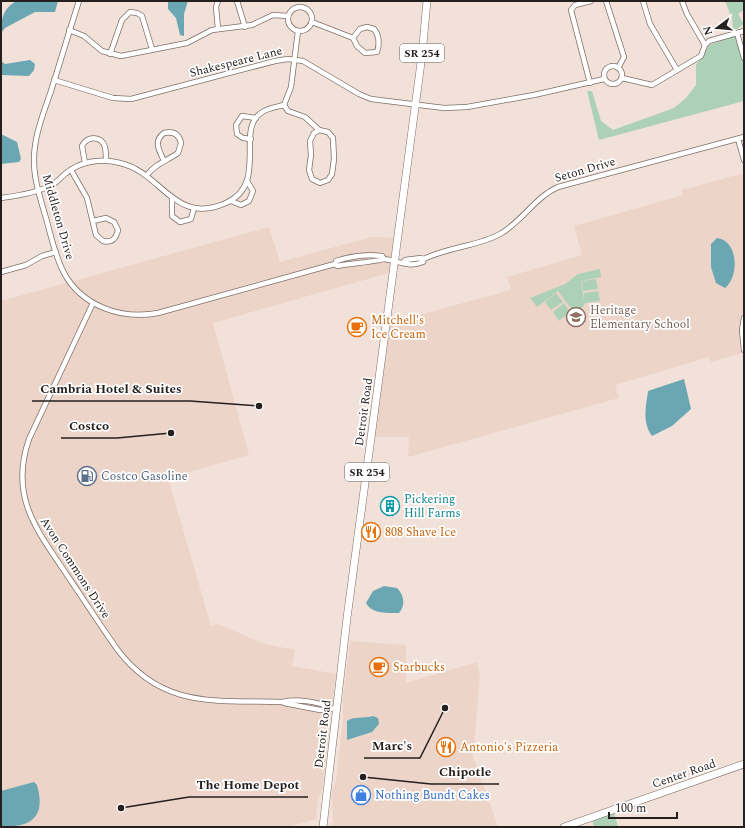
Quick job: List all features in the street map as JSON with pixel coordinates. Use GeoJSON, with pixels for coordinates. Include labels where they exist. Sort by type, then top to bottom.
{"type":"FeatureCollection","features":[{"type":"Feature","properties":{"kind":"main road","name":"Detroit Road"},"geometry":{"type":"LineString","coordinates":[[323,827],[333,708],[395,260],[427,1]]}},
{"type":"Feature","properties":{"kind":"main road","name":"Center Road"},"geometry":{"type":"LineString","coordinates":[[564,827],[744,764]]}},
{"type":"Feature","properties":{"kind":"street","name":"Middleton Drive"},"geometry":{"type":"LineString","coordinates":[[79,1],[35,147],[34,170],[38,190],[56,252],[62,267],[70,282],[93,303],[119,313],[136,315],[151,314],[335,264],[337,266],[359,261],[381,262],[384,259],[395,260]]}},
{"type":"Feature","properties":{"kind":"street"},"geometry":{"type":"LineString","coordinates":[[218,1],[216,6],[218,29]]}},
{"type":"Feature","properties":{"kind":"street"},"geometry":{"type":"LineString","coordinates":[[237,1],[244,27]]}},
{"type":"Feature","properties":{"kind":"street"},"geometry":{"type":"LineString","coordinates":[[304,8],[305,1]]}},
{"type":"Feature","properties":{"kind":"street"},"geometry":{"type":"LineString","coordinates":[[590,83],[571,10],[575,5],[591,1]]}},
{"type":"Feature","properties":{"kind":"street"},"geometry":{"type":"LineString","coordinates":[[606,1],[624,57],[618,68]]}},
{"type":"Feature","properties":{"kind":"street"},"geometry":{"type":"LineString","coordinates":[[643,1],[650,24],[677,70]]}},
{"type":"Feature","properties":{"kind":"street"},"geometry":{"type":"LineString","coordinates":[[682,1],[687,14],[705,45]]}},
{"type":"Feature","properties":{"kind":"street"},"geometry":{"type":"LineString","coordinates":[[295,8],[304,8],[311,14],[312,22],[308,28],[298,31],[289,25],[288,16],[295,8]]}},
{"type":"Feature","properties":{"kind":"street"},"geometry":{"type":"LineString","coordinates":[[110,54],[122,20],[130,12],[137,13],[142,16],[152,49]]}},
{"type":"Feature","properties":{"kind":"street"},"geometry":{"type":"LineString","coordinates":[[70,30],[82,34],[99,49],[110,54],[126,55],[187,43],[218,29],[244,27],[257,23],[273,15],[288,16]]}},
{"type":"Feature","properties":{"kind":"street"},"geometry":{"type":"LineString","coordinates":[[312,22],[353,38],[357,46],[365,53],[377,52],[378,38],[374,29],[367,27],[360,29],[353,38]]}},
{"type":"Feature","properties":{"kind":"street"},"geometry":{"type":"LineString","coordinates":[[298,31],[290,91],[284,105],[286,110],[305,118],[319,130],[328,132],[333,138],[334,159],[330,178],[320,183],[312,179],[309,170],[311,155],[310,138],[319,130]]}},
{"type":"Feature","properties":{"kind":"street"},"geometry":{"type":"LineString","coordinates":[[604,79],[604,72],[611,66],[618,68],[622,72],[622,78],[652,85],[701,56],[705,45],[709,41],[744,31]]}},
{"type":"Feature","properties":{"kind":"street"},"geometry":{"type":"LineString","coordinates":[[737,33],[744,58]]}},
{"type":"Feature","properties":{"kind":"street","name":"Shakespeare Lane"},"geometry":{"type":"LineString","coordinates":[[54,80],[113,98],[131,99],[275,61],[295,59],[312,65],[366,98],[377,101],[444,108],[462,107],[590,83],[604,79],[609,84],[614,84],[618,83],[622,78]]}},
{"type":"Feature","properties":{"kind":"street"},"geometry":{"type":"LineString","coordinates":[[1,198],[38,190],[51,185],[71,170],[85,163],[106,161],[121,163],[147,175],[172,199],[180,204],[194,208],[212,208],[231,201],[240,193],[247,181],[250,166],[252,123],[264,111],[284,105]]}},
{"type":"Feature","properties":{"kind":"street"},"geometry":{"type":"LineString","coordinates":[[251,139],[243,138],[237,134],[236,125],[242,116],[256,118]]}},
{"type":"Feature","properties":{"kind":"street"},"geometry":{"type":"LineString","coordinates":[[147,175],[153,167],[176,155],[180,149],[180,140],[174,133],[164,133],[158,141],[157,146],[164,161]]}},
{"type":"Feature","properties":{"kind":"street","name":"Seton Drive"},"geometry":{"type":"LineString","coordinates":[[395,260],[405,265],[416,264],[423,262],[424,259],[440,252],[501,233],[520,221],[543,197],[558,187],[744,137]]}},
{"type":"Feature","properties":{"kind":"street"},"geometry":{"type":"LineString","coordinates":[[85,163],[82,146],[86,141],[93,138],[99,140],[104,146],[106,161]]}},
{"type":"Feature","properties":{"kind":"street"},"geometry":{"type":"LineString","coordinates":[[738,139],[744,160]]}},
{"type":"Feature","properties":{"kind":"street"},"geometry":{"type":"LineString","coordinates":[[71,170],[87,198],[95,234],[100,240],[108,242],[114,239],[118,230],[114,222],[106,218],[93,221]]}},
{"type":"Feature","properties":{"kind":"street"},"geometry":{"type":"LineString","coordinates":[[231,201],[241,205],[250,201],[253,191],[247,181]]}},
{"type":"Feature","properties":{"kind":"street"},"geometry":{"type":"LineString","coordinates":[[172,199],[172,216],[180,222],[191,219],[194,214],[194,208]]}},
{"type":"Feature","properties":{"kind":"street"},"geometry":{"type":"LineString","coordinates":[[1,272],[26,265],[42,256],[56,252]]}},
{"type":"Feature","properties":{"kind":"street","name":"Avon Commons Drive"},"geometry":{"type":"LineString","coordinates":[[93,303],[26,447],[22,471],[22,487],[30,516],[36,529],[116,649],[127,662],[145,678],[168,692],[190,698],[282,702],[294,700],[322,704],[333,708]]}},
{"type":"Feature","properties":{"kind":"street"},"geometry":{"type":"LineString","coordinates":[[744,318],[742,330],[744,350]]}},
{"type":"Feature","properties":{"kind":"shaded area","name":"Heritage Elementary School"},"geometry":{"type":"Polygon","coordinates":[[[744,173],[744,303],[740,334],[742,353],[711,362],[709,357],[615,385],[619,398],[408,457],[409,437],[374,437],[390,323],[511,290],[507,277],[582,255],[574,226],[683,195],[682,190],[744,173]]]}},
{"type":"Feature","properties":{"kind":"shaded area"},"geometry":{"type":"Polygon","coordinates":[[[269,227],[280,262],[372,237],[394,238],[389,273],[213,323],[249,455],[168,478],[211,626],[218,624],[265,644],[295,650],[292,666],[336,674],[322,790],[318,800],[316,819],[288,827],[1,827],[1,301],[269,227]]]}},
{"type":"Feature","properties":{"kind":"shaded area"},"geometry":{"type":"Polygon","coordinates":[[[350,641],[406,645],[406,683],[477,662],[480,676],[473,756],[498,827],[332,827],[332,792],[336,781],[350,641]]]}},
{"type":"Feature","properties":{"kind":"green space"},"geometry":{"type":"Polygon","coordinates":[[[725,1],[744,1],[744,10],[738,14],[744,24],[737,29],[733,29],[732,18],[725,1]]]}},
{"type":"Feature","properties":{"kind":"green space"},"geometry":{"type":"Polygon","coordinates":[[[736,35],[744,62],[744,101],[599,140],[587,91],[592,91],[601,121],[613,130],[674,108],[686,98],[696,85],[696,64],[702,58],[709,45],[736,35]]]}},
{"type":"Feature","properties":{"kind":"green space"},"geometry":{"type":"Polygon","coordinates":[[[600,269],[601,277],[581,281],[584,300],[584,293],[598,291],[600,301],[585,303],[580,311],[575,314],[558,291],[537,307],[530,298],[565,284],[578,274],[600,269]]]}},
{"type":"Feature","properties":{"kind":"green space"},"geometry":{"type":"Polygon","coordinates":[[[596,279],[598,289],[583,291],[582,281],[596,279]]]}},
{"type":"Feature","properties":{"kind":"green space"},"geometry":{"type":"Polygon","coordinates":[[[556,293],[563,302],[551,310],[545,302],[556,293]]]}},
{"type":"Feature","properties":{"kind":"green space"},"geometry":{"type":"Polygon","coordinates":[[[564,303],[570,312],[559,321],[553,312],[564,303]]]}},
{"type":"Feature","properties":{"kind":"green space"},"geometry":{"type":"Polygon","coordinates":[[[614,813],[618,827],[594,827],[592,820],[614,813]]]}},
{"type":"Feature","properties":{"kind":"water"},"geometry":{"type":"Polygon","coordinates":[[[17,1],[58,1],[55,12],[35,12],[5,28],[1,33],[4,14],[12,4],[17,1]]]}},
{"type":"Feature","properties":{"kind":"water"},"geometry":{"type":"Polygon","coordinates":[[[168,1],[188,1],[184,14],[184,36],[180,35],[176,18],[168,9],[168,1]]]}},
{"type":"Feature","properties":{"kind":"water"},"geometry":{"type":"Polygon","coordinates":[[[30,60],[35,64],[34,70],[29,76],[1,75],[1,61],[5,64],[30,60]]]}},
{"type":"Feature","properties":{"kind":"water"},"geometry":{"type":"Polygon","coordinates":[[[1,134],[17,142],[21,159],[19,162],[1,164],[1,134]]]}},
{"type":"Feature","properties":{"kind":"water"},"geometry":{"type":"Polygon","coordinates":[[[717,238],[730,246],[733,252],[733,276],[730,283],[725,288],[716,283],[711,267],[711,244],[717,238]]]}},
{"type":"Feature","properties":{"kind":"water"},"geometry":{"type":"Polygon","coordinates":[[[684,379],[691,409],[672,426],[652,436],[646,420],[648,391],[684,379]]]}},
{"type":"Feature","properties":{"kind":"water"},"geometry":{"type":"Polygon","coordinates":[[[384,586],[397,588],[403,597],[403,607],[399,613],[385,613],[368,607],[366,603],[373,591],[384,586]]]}},
{"type":"Feature","properties":{"kind":"water"},"geometry":{"type":"Polygon","coordinates":[[[373,716],[378,718],[379,724],[372,732],[347,740],[347,721],[350,719],[373,716]]]}},
{"type":"Feature","properties":{"kind":"water"},"geometry":{"type":"Polygon","coordinates":[[[34,782],[37,785],[40,805],[34,818],[21,825],[1,827],[1,791],[34,782]]]}},
{"type":"Feature","properties":{"kind":"place","name":"Heritage Elementary School"},"geometry":{"type":"Point","coordinates":[576,317]}},
{"type":"Feature","properties":{"kind":"place","name":"Mitchell's Ice Cream"},"geometry":{"type":"Point","coordinates":[357,327]}},
{"type":"Feature","properties":{"kind":"place","name":"Cambria Hotel & Suites"},"geometry":{"type":"Point","coordinates":[259,406]}},
{"type":"Feature","properties":{"kind":"place","name":"Costco"},"geometry":{"type":"Point","coordinates":[171,433]}},
{"type":"Feature","properties":{"kind":"place","name":"Costco Gasoline"},"geometry":{"type":"Point","coordinates":[87,476]}},
{"type":"Feature","properties":{"kind":"place","name":"Pickering Hill Farms"},"geometry":{"type":"Point","coordinates":[390,506]}},
{"type":"Feature","properties":{"kind":"place","name":"808 Shave Ice"},"geometry":{"type":"Point","coordinates":[371,532]}},
{"type":"Feature","properties":{"kind":"place","name":"Starbucks"},"geometry":{"type":"Point","coordinates":[379,667]}},
{"type":"Feature","properties":{"kind":"place","name":"Marc's"},"geometry":{"type":"Point","coordinates":[445,708]}},
{"type":"Feature","properties":{"kind":"place","name":"Antonio's Pizzeria"},"geometry":{"type":"Point","coordinates":[446,747]}},
{"type":"Feature","properties":{"kind":"place","name":"Chipotle"},"geometry":{"type":"Point","coordinates":[363,777]}},
{"type":"Feature","properties":{"kind":"place","name":"Nothing Bundt Cakes"},"geometry":{"type":"Point","coordinates":[361,795]}},
{"type":"Feature","properties":{"kind":"place","name":"The Home Depot"},"geometry":{"type":"Point","coordinates":[121,808]}}]}
